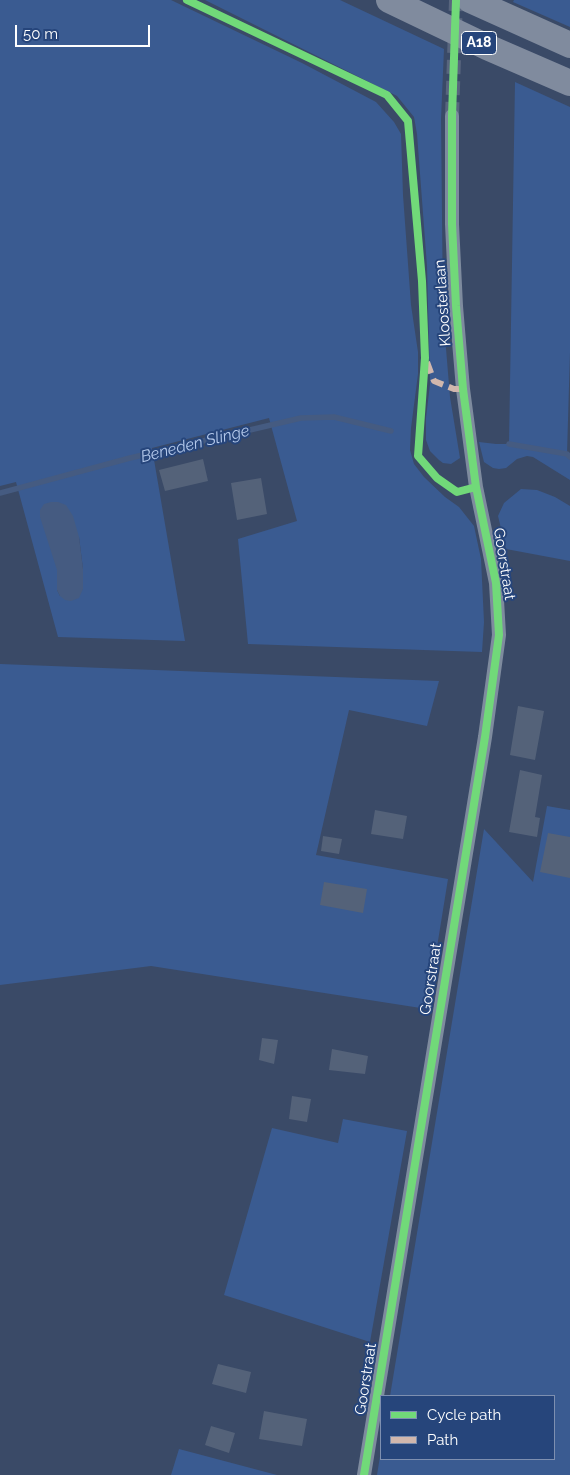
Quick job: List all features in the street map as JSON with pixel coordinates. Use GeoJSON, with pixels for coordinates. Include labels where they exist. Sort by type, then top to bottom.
{"type":"FeatureCollection","features":[{"type":"Feature","properties":{"kind":"highway","name":"A18"},"geometry":{"type":"LineString","coordinates":[[389,0],[487,47],[570,83]]}},
{"type":"Feature","properties":{"kind":"highway","name":"A18"},"geometry":{"type":"LineString","coordinates":[[470,0],[570,44]]}},
{"type":"Feature","properties":{"kind":"street","name":"Kloosterlaan"},"geometry":{"type":"LineString","coordinates":[[452,116],[452,224],[456,306],[463,389],[476,487]]}},
{"type":"Feature","properties":{"kind":"street","name":"Goorstraat"},"geometry":{"type":"LineString","coordinates":[[364,1475],[485,736],[499,635],[496,584],[476,487]]}},
{"type":"Feature","properties":{"kind":"shaded area"},"geometry":{"type":"Polygon","coordinates":[[[0,0],[171,0],[302,63],[376,102],[394,122],[401,134],[403,195],[411,305],[418,352],[418,374],[410,450],[414,464],[424,477],[445,497],[459,507],[474,526],[481,559],[484,622],[482,652],[248,644],[238,539],[297,521],[269,418],[152,448],[185,641],[58,637],[16,482],[0,486],[0,0]],[[79,537],[57,570],[57,590],[60,596],[83,589],[83,569],[79,537]]]}},
{"type":"Feature","properties":{"kind":"shaded area"},"geometry":{"type":"Polygon","coordinates":[[[205,0],[340,0],[444,49],[441,119],[443,312],[450,397],[460,458],[451,464],[443,463],[439,460],[430,451],[426,440],[426,418],[430,384],[427,266],[417,134],[414,117],[397,96],[205,0]]]}},
{"type":"Feature","properties":{"kind":"shaded area"},"geometry":{"type":"Polygon","coordinates":[[[514,0],[570,0],[570,27],[513,2],[514,0]]]}},
{"type":"Feature","properties":{"kind":"shaded area"},"geometry":{"type":"Polygon","coordinates":[[[515,82],[570,107],[570,352],[567,454],[570,457],[570,480],[533,457],[527,456],[517,459],[506,468],[493,468],[484,462],[479,442],[509,444],[515,82]]]}},
{"type":"Feature","properties":{"kind":"shaded area"},"geometry":{"type":"Polygon","coordinates":[[[521,489],[537,490],[555,497],[570,506],[570,561],[506,549],[498,516],[504,503],[521,489]]]}},
{"type":"Feature","properties":{"kind":"shaded area"},"geometry":{"type":"Polygon","coordinates":[[[51,502],[66,505],[73,516],[79,537],[83,569],[83,589],[79,598],[71,601],[65,600],[57,590],[57,570],[40,517],[40,510],[44,504],[51,502]]]}},
{"type":"Feature","properties":{"kind":"shaded area"},"geometry":{"type":"Polygon","coordinates":[[[0,664],[439,681],[427,726],[349,710],[316,855],[448,879],[427,1009],[151,966],[0,985],[0,664]]]}},
{"type":"Feature","properties":{"kind":"shaded area"},"geometry":{"type":"Polygon","coordinates":[[[547,806],[570,810],[570,1475],[377,1475],[380,1456],[380,1460],[555,1460],[555,1395],[390,1395],[484,829],[533,882],[547,806]]]}},
{"type":"Feature","properties":{"kind":"shaded area"},"geometry":{"type":"Polygon","coordinates":[[[343,1119],[407,1131],[370,1342],[224,1295],[272,1128],[338,1143],[343,1119]]]}},
{"type":"Feature","properties":{"kind":"shaded area"},"geometry":{"type":"Polygon","coordinates":[[[179,1449],[277,1475],[171,1475],[179,1449]]]}},
{"type":"Feature","properties":{"kind":"building"},"geometry":{"type":"Polygon","coordinates":[[[203,459],[208,481],[165,491],[159,470],[203,459]]]}},
{"type":"Feature","properties":{"kind":"building"},"geometry":{"type":"Polygon","coordinates":[[[261,478],[267,514],[237,520],[231,483],[261,478]]]}},
{"type":"Feature","properties":{"kind":"building"},"geometry":{"type":"Polygon","coordinates":[[[518,706],[544,711],[535,760],[510,755],[518,706]]]}},
{"type":"Feature","properties":{"kind":"building"},"geometry":{"type":"Polygon","coordinates":[[[520,770],[542,775],[535,817],[540,818],[537,837],[509,832],[520,770]]]}},
{"type":"Feature","properties":{"kind":"building"},"geometry":{"type":"Polygon","coordinates":[[[375,810],[407,816],[403,839],[371,834],[375,810]]]}},
{"type":"Feature","properties":{"kind":"building"},"geometry":{"type":"Polygon","coordinates":[[[548,833],[570,837],[570,878],[540,872],[548,833]]]}},
{"type":"Feature","properties":{"kind":"building"},"geometry":{"type":"Polygon","coordinates":[[[323,836],[342,839],[339,854],[321,851],[323,836]]]}},
{"type":"Feature","properties":{"kind":"building"},"geometry":{"type":"Polygon","coordinates":[[[324,882],[367,889],[363,913],[320,905],[324,882]]]}},
{"type":"Feature","properties":{"kind":"building"},"geometry":{"type":"Polygon","coordinates":[[[262,1038],[278,1040],[274,1064],[259,1060],[262,1038]]]}},
{"type":"Feature","properties":{"kind":"building"},"geometry":{"type":"Polygon","coordinates":[[[332,1049],[368,1056],[365,1074],[329,1070],[332,1049]]]}},
{"type":"Feature","properties":{"kind":"building"},"geometry":{"type":"Polygon","coordinates":[[[292,1096],[311,1099],[307,1122],[289,1119],[292,1096]]]}},
{"type":"Feature","properties":{"kind":"building"},"geometry":{"type":"Polygon","coordinates":[[[218,1364],[251,1372],[246,1393],[212,1384],[218,1364]]]}},
{"type":"Feature","properties":{"kind":"building"},"geometry":{"type":"Polygon","coordinates":[[[264,1411],[307,1419],[302,1446],[259,1439],[264,1411]]]}},
{"type":"Feature","properties":{"kind":"building"},"geometry":{"type":"Polygon","coordinates":[[[211,1426],[235,1433],[229,1453],[205,1445],[211,1426]]]}},
{"type":"Feature","properties":{"kind":"waterway","name":"Beneden Slinge"},"geometry":{"type":"LineString","coordinates":[[0,493],[130,458],[301,418],[334,417],[391,431]]}},
{"type":"Feature","properties":{"kind":"waterway"},"geometry":{"type":"LineString","coordinates":[[509,444],[567,454],[570,457]]}},
{"type":"Feature","properties":{"kind":"tunnel"},"geometry":{"type":"LineString","coordinates":[[452,116],[456,0]]}},
{"type":"Feature","properties":{"kind":"marked path"},"geometry":{"type":"LineString","coordinates":[[427,362],[434,381],[454,389],[463,389]]}},
{"type":"Feature","properties":{"kind":"cycle path"},"geometry":{"type":"LineString","coordinates":[[187,0],[387,95],[408,121],[422,281],[425,358],[418,456],[437,478],[457,492],[476,487]]}},
{"type":"Feature","properties":{"kind":"cycle path"},"geometry":{"type":"LineString","coordinates":[[364,1475],[485,737],[499,635],[496,583],[476,487],[463,389],[456,306],[452,224],[452,116],[456,0]]}}]}
